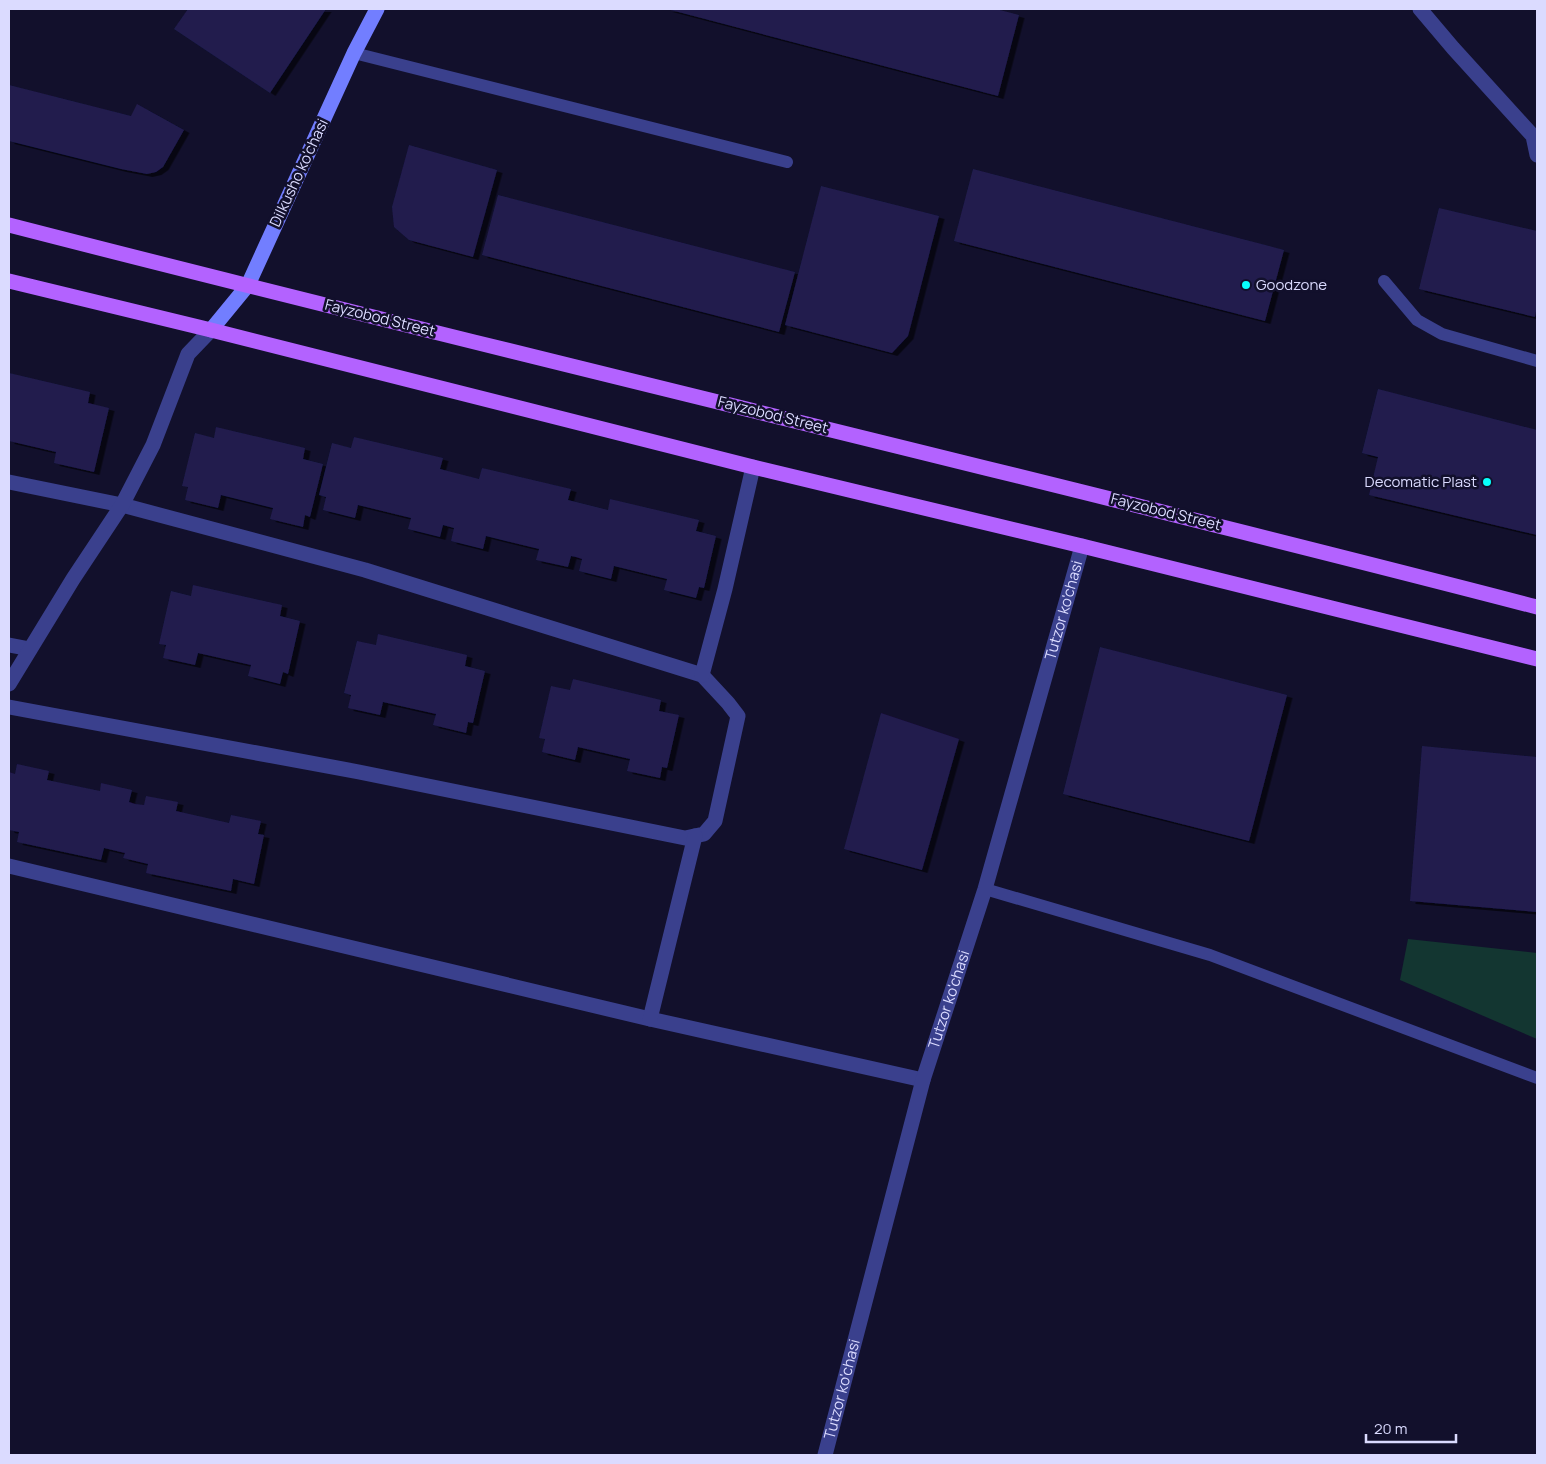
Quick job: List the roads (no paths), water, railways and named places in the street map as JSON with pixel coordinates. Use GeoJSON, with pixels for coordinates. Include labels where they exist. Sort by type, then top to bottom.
{"type":"FeatureCollection","features":[{"type":"Feature","properties":{"kind":"main road","name":"Fayzobod Street"},"geometry":{"type":"LineString","coordinates":[[9,225],[1272,538],[1537,607]]}},
{"type":"Feature","properties":{"kind":"main road"},"geometry":{"type":"LineString","coordinates":[[9,281],[136,311],[753,467],[1082,546],[1537,659]]}},
{"type":"Feature","properties":{"kind":"street","name":"Dilkusho ko'chasi"},"geometry":{"type":"LineString","coordinates":[[211,330],[248,285],[354,53],[377,9]]}},
{"type":"Feature","properties":{"kind":"street"},"geometry":{"type":"LineString","coordinates":[[1420,9],[1453,48],[1535,134],[1537,155]]}},
{"type":"Feature","properties":{"kind":"street"},"geometry":{"type":"LineString","coordinates":[[9,684],[73,579],[122,505],[153,445],[188,354],[211,330]]}},
{"type":"Feature","properties":{"kind":"street"},"geometry":{"type":"LineString","coordinates":[[702,675],[725,589],[753,467]]}},
{"type":"Feature","properties":{"kind":"street"},"geometry":{"type":"LineString","coordinates":[[9,482],[122,505],[365,570],[702,675],[728,702],[738,716],[715,821],[704,834],[685,838],[359,772],[9,707]]}},
{"type":"Feature","properties":{"kind":"street","name":"Tutzor ko'chasi"},"geometry":{"type":"LineString","coordinates":[[825,1455],[923,1080],[985,889],[1082,546]]}},
{"type":"Feature","properties":{"kind":"street"},"geometry":{"type":"LineString","coordinates":[[9,644],[30,649]]}},
{"type":"Feature","properties":{"kind":"street"},"geometry":{"type":"LineString","coordinates":[[650,1020],[695,836]]}},
{"type":"Feature","properties":{"kind":"street"},"geometry":{"type":"LineString","coordinates":[[9,866],[650,1020],[923,1080]]}},
{"type":"Feature","properties":{"kind":"lane"},"geometry":{"type":"LineString","coordinates":[[354,53],[788,162]]}},
{"type":"Feature","properties":{"kind":"lane"},"geometry":{"type":"LineString","coordinates":[[1384,281],[1416,320],[1442,334],[1537,361]]}},
{"type":"Feature","properties":{"kind":"lane"},"geometry":{"type":"LineString","coordinates":[[985,889],[1210,955],[1537,1078]]}},
{"type":"Feature","properties":{"kind":"place","name":"Goodzone"},"geometry":{"type":"Point","coordinates":[1246,285]}},
{"type":"Feature","properties":{"kind":"place","name":"Decomatic Plast"},"geometry":{"type":"Point","coordinates":[1487,482]}}]}
